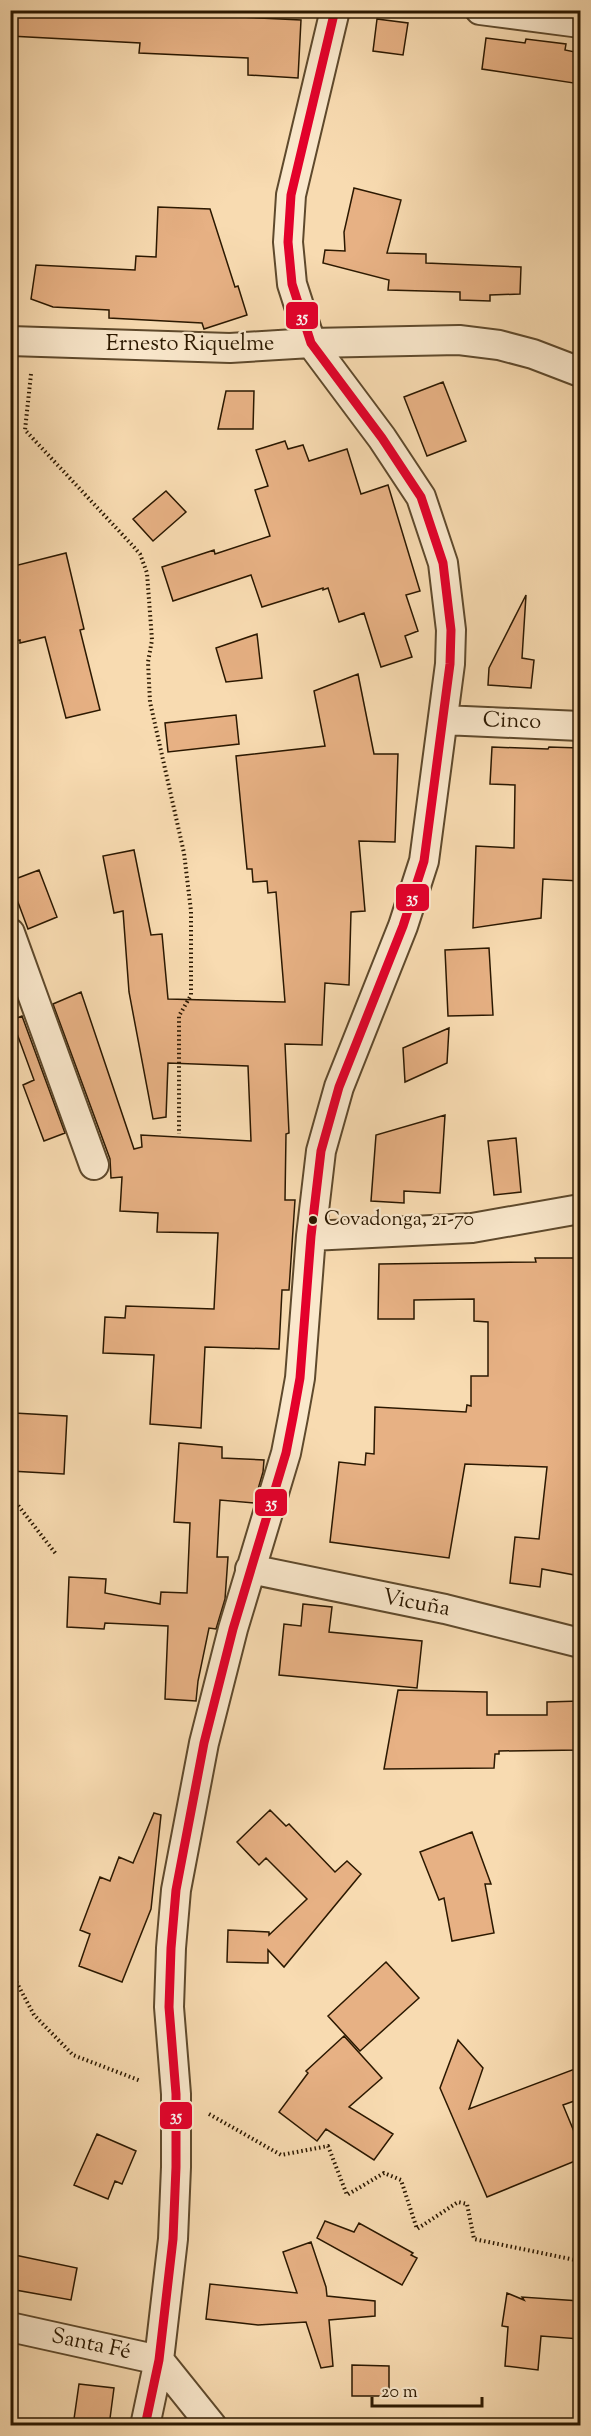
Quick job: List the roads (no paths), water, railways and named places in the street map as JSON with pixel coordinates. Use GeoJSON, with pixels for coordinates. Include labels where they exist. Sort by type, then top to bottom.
{"type":"FeatureCollection","features":[{"type":"Feature","properties":{"kind":"street"},"geometry":{"type":"LineString","coordinates":[[145,2426],[159,2360],[173,2240],[176,2094],[169,2007],[176,1890],[204,1743],[250,1569],[286,1453],[300,1378],[311,1236],[321,1151],[339,1087],[404,926],[424,861],[450,664],[451,630],[443,562],[421,497],[382,438],[311,343],[292,284],[288,242],[291,195],[335,10]]}},
{"type":"Feature","properties":{"kind":"street"},"geometry":{"type":"LineString","coordinates":[[480,10],[580,23]]}},
{"type":"Feature","properties":{"kind":"street","name":"Ernesto Riquelme"},"geometry":{"type":"LineString","coordinates":[[23,342],[230,348],[311,343],[459,340],[499,345],[533,354],[580,372]]}},
{"type":"Feature","properties":{"kind":"street","name":"Cinco"},"geometry":{"type":"LineString","coordinates":[[443,720],[580,726]]}},
{"type":"Feature","properties":{"kind":"street"},"geometry":{"type":"LineString","coordinates":[[10,933],[94,1165]]}},
{"type":"Feature","properties":{"kind":"street"},"geometry":{"type":"LineString","coordinates":[[311,1236],[472,1228],[580,1209]]}},
{"type":"Feature","properties":{"kind":"street","name":"Vicuña"},"geometry":{"type":"LineString","coordinates":[[250,1569],[445,1610],[580,1643]]}},
{"type":"Feature","properties":{"kind":"street","name":"Santa Fé"},"geometry":{"type":"LineString","coordinates":[[10,2327],[159,2360],[212,2426]]}},
{"type":"Feature","properties":{"kind":"place","name":"Covadonga, 21-70"},"geometry":{"type":"Point","coordinates":[313,1220]}}]}
